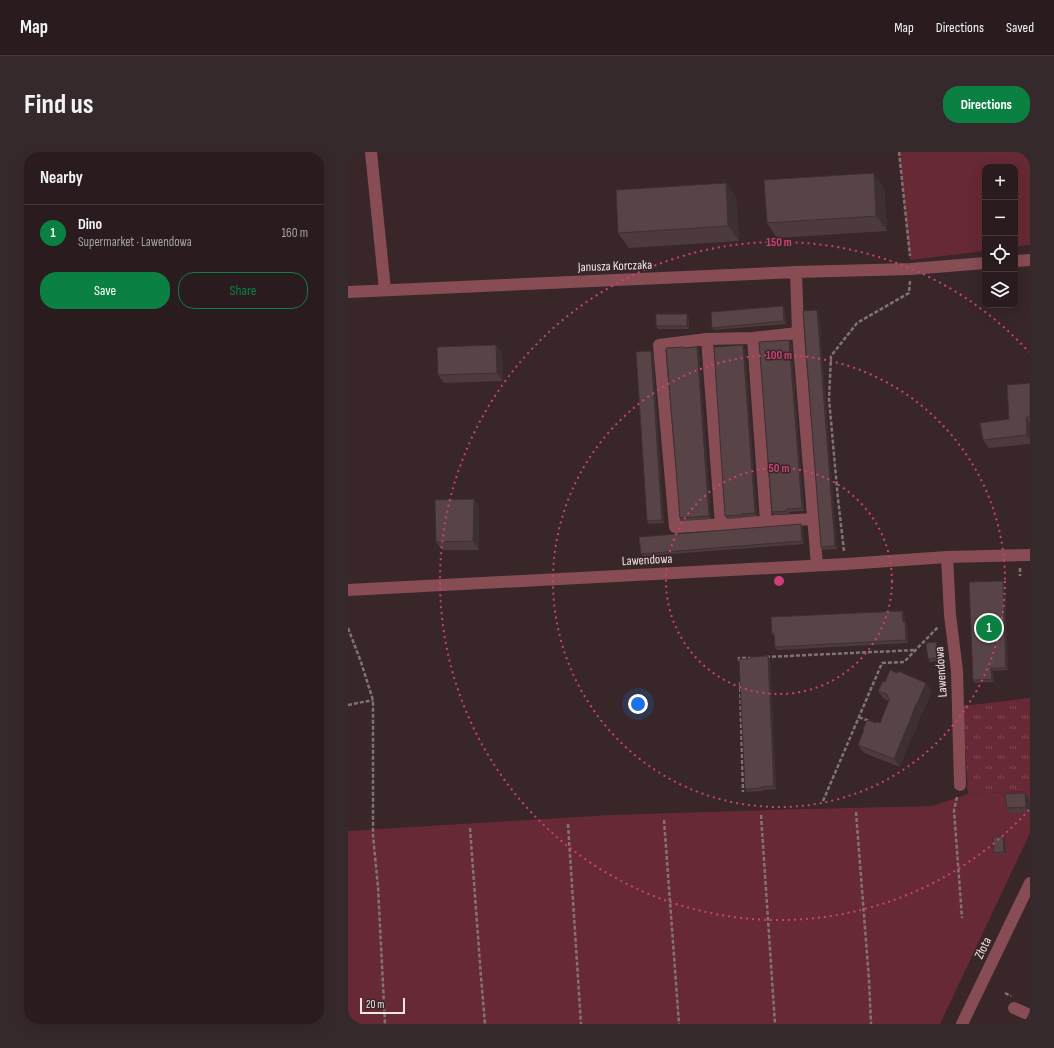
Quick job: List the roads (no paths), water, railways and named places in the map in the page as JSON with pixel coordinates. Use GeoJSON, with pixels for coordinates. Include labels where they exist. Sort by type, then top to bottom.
{"type":"FeatureCollection","features":[{"type":"Feature","properties":{"kind":"street"},"geometry":{"type":"LineString","coordinates":[[371,152],[385,290]]}},
{"type":"Feature","properties":{"kind":"street"},"geometry":{"type":"LineString","coordinates":[[1018,261],[1030,260]]}},
{"type":"Feature","properties":{"kind":"street","name":"Janusza Korczaka"},"geometry":{"type":"LineString","coordinates":[[348,292],[911,268],[982,263]]}},
{"type":"Feature","properties":{"kind":"street"},"geometry":{"type":"LineString","coordinates":[[796,272],[798,333],[817,565]]}},
{"type":"Feature","properties":{"kind":"street"},"geometry":{"type":"LineString","coordinates":[[798,333],[753,338],[707,339],[659,345],[675,527],[813,519]]}},
{"type":"Feature","properties":{"kind":"street"},"geometry":{"type":"LineString","coordinates":[[753,338],[766,522]]}},
{"type":"Feature","properties":{"kind":"street"},"geometry":{"type":"LineString","coordinates":[[707,339],[721,525]]}},
{"type":"Feature","properties":{"kind":"street","name":"Lawendowa"},"geometry":{"type":"LineString","coordinates":[[348,590],[846,564],[947,557],[1030,555]]}},
{"type":"Feature","properties":{"kind":"street","name":"Lawendowa"},"geometry":{"type":"LineString","coordinates":[[947,557],[950,615],[957,671],[960,786]]}},
{"type":"Feature","properties":{"kind":"street","name":"Złota"},"geometry":{"type":"LineString","coordinates":[[962,1024],[1030,884]]}},
{"type":"Feature","properties":{"kind":"street"},"geometry":{"type":"LineString","coordinates":[[1014,1008],[1030,1015]]}},
{"type":"Feature","properties":{"kind":"place","name":"Dino"},"geometry":{"type":"Point","coordinates":[989,628]}}]}
